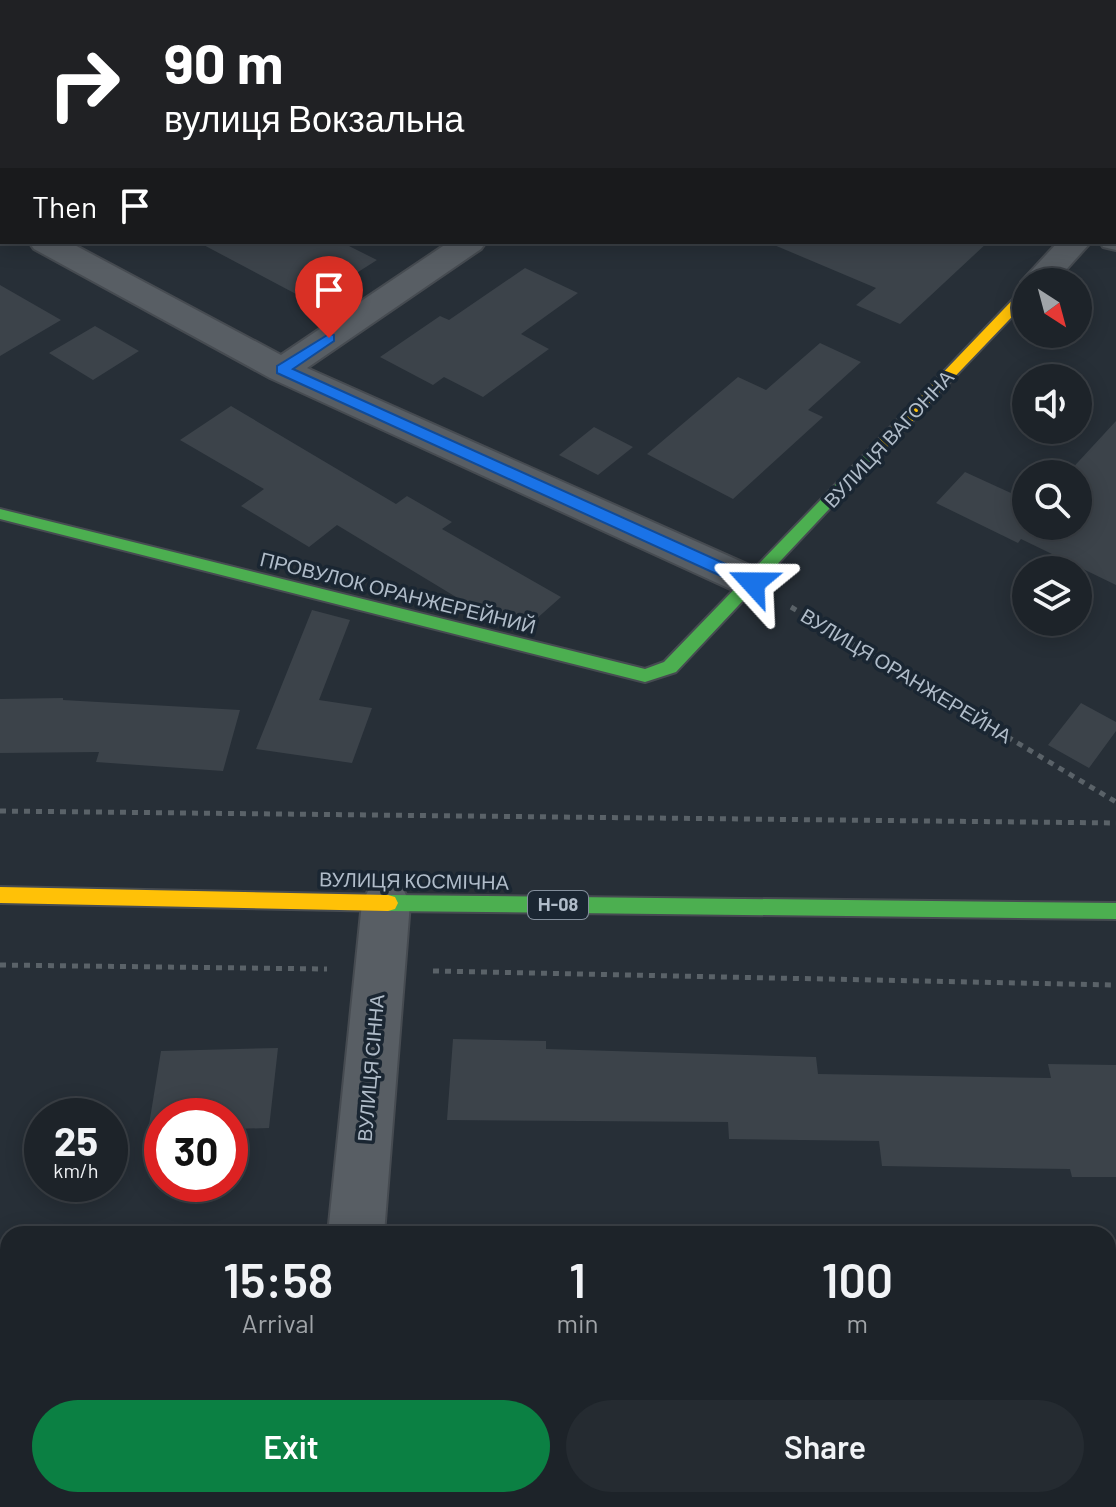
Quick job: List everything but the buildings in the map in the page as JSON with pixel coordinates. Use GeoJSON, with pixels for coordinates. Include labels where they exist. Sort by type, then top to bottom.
{"type":"FeatureCollection","features":[{"type":"Feature","properties":{"kind":"street"},"geometry":{"type":"LineString","coordinates":[[49,244],[282,370],[753,583]]}},
{"type":"Feature","properties":{"kind":"street"},"geometry":{"type":"LineString","coordinates":[[282,370],[467,244]]}},
{"type":"Feature","properties":{"kind":"street"},"geometry":{"type":"LineString","coordinates":[[1050,268],[1073,244]]}},
{"type":"Feature","properties":{"kind":"street","name":"ВУЛИЦЯ ВАГОННА"},"geometry":{"type":"LineString","coordinates":[[753,583],[1012,309]]}},
{"type":"Feature","properties":{"kind":"street","name":"ПРОВУЛОК ОРАНЖЕРЕЙНИЙ"},"geometry":{"type":"LineString","coordinates":[[0,514],[645,676],[670,667],[753,583]]}},
{"type":"Feature","properties":{"kind":"street","name":"ВУЛИЦЯ КОСМІЧНА"},"geometry":{"type":"LineString","coordinates":[[0,895],[386,903],[1116,911]]}},
{"type":"Feature","properties":{"kind":"street","name":"ВУЛИЦЯ СІННА"},"geometry":{"type":"LineString","coordinates":[[357,1226],[386,903]]}},
{"type":"Feature","properties":{"kind":"path","name":"ВУЛИЦЯ ОРАНЖЕРЕЙНА"},"geometry":{"type":"LineString","coordinates":[[753,583],[1116,802]]}},
{"type":"Feature","properties":{"kind":"path"},"geometry":{"type":"LineString","coordinates":[[0,811],[1116,823]]}},
{"type":"Feature","properties":{"kind":"path"},"geometry":{"type":"LineString","coordinates":[[0,965],[1116,985]]}},
{"type":"Feature","properties":{"kind":"traffic: fast"},"geometry":{"type":"LineString","coordinates":[[0,514],[645,676],[670,667],[872,455]]}},
{"type":"Feature","properties":{"kind":"traffic: fast"},"geometry":{"type":"LineString","coordinates":[[388,903],[1116,911]]}},
{"type":"Feature","properties":{"kind":"traffic: slow"},"geometry":{"type":"LineString","coordinates":[[872,455],[1012,309]]}},
{"type":"Feature","properties":{"kind":"traffic: slow"},"geometry":{"type":"LineString","coordinates":[[0,895],[388,903]]}},
{"type":"Feature","properties":{"kind":"route"},"geometry":{"type":"LineString","coordinates":[[329,338],[282,370],[753,583]]}}]}
